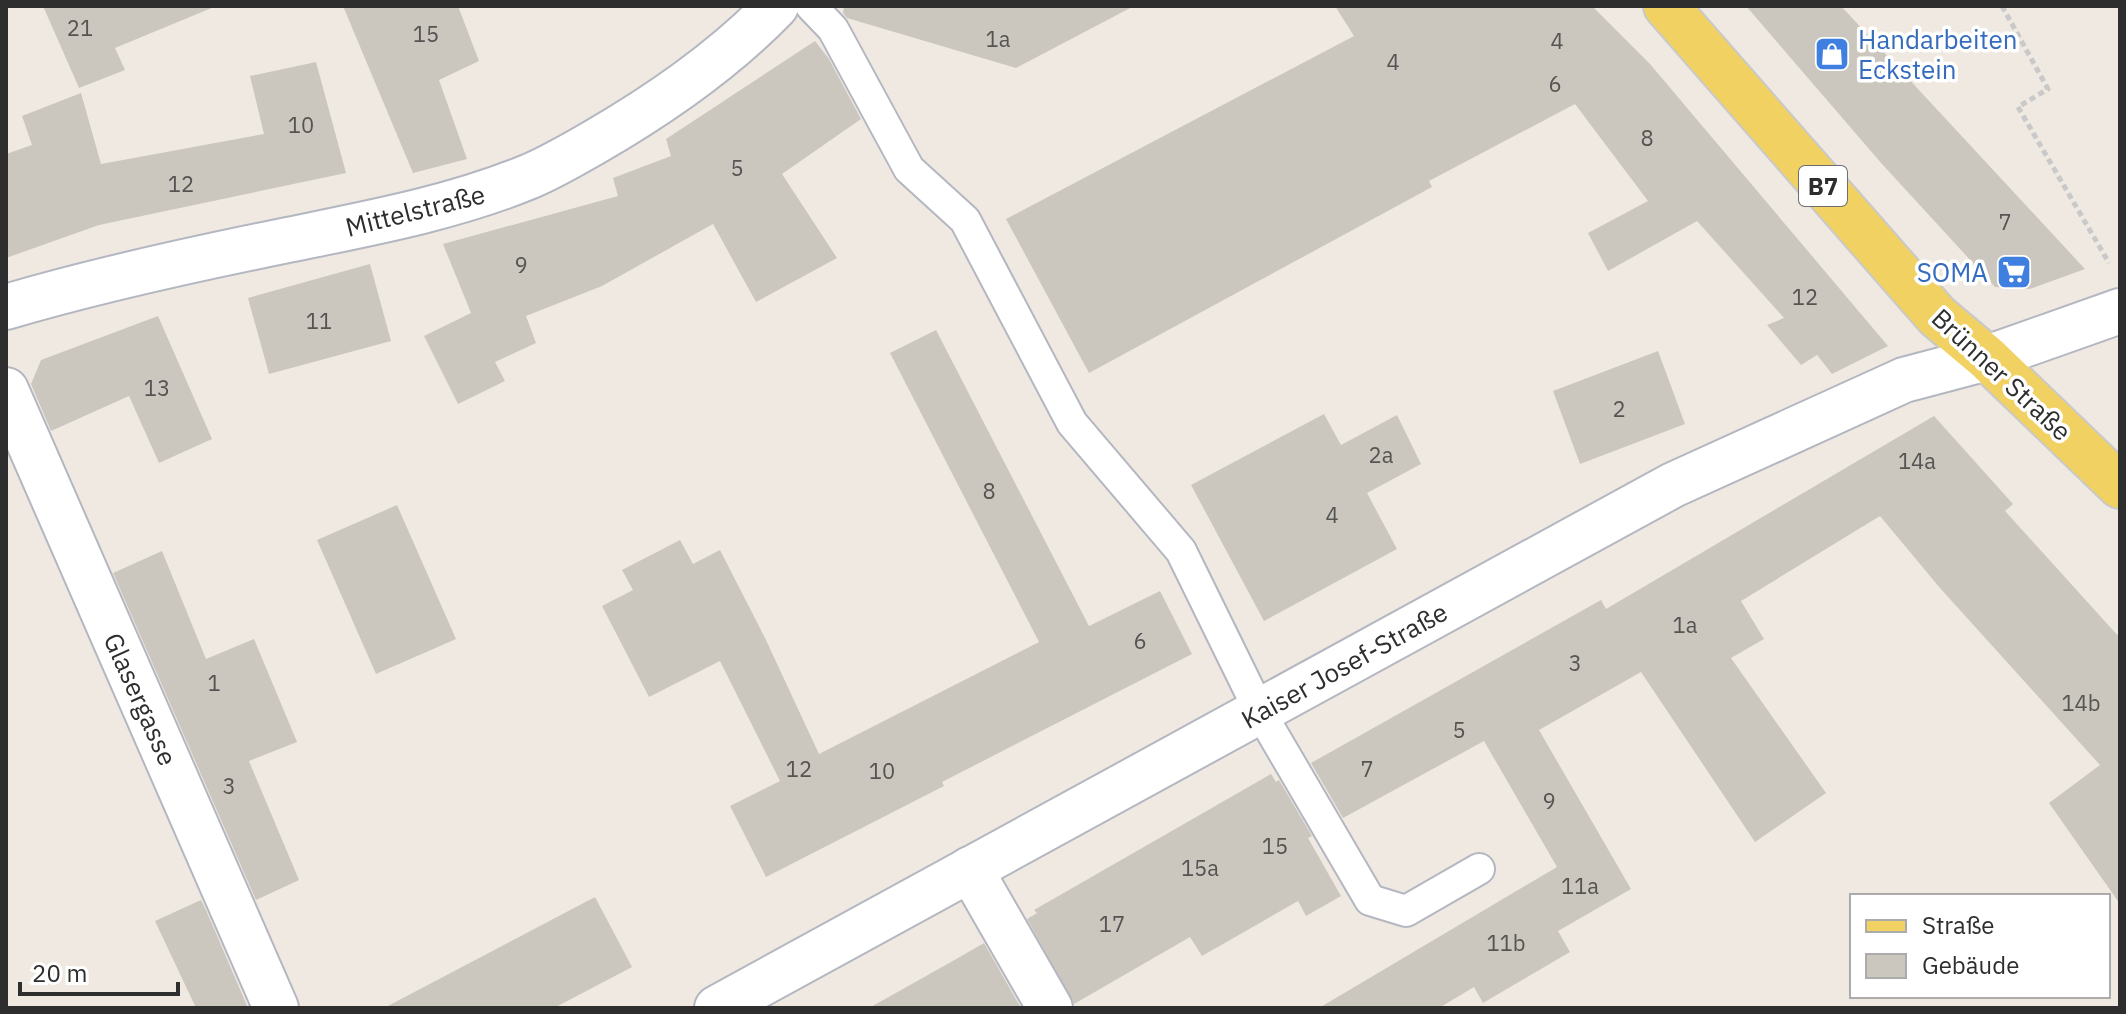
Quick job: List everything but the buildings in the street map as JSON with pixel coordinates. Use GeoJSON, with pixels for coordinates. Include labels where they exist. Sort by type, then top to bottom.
{"type":"FeatureCollection","features":[{"type":"Feature","properties":{"kind":"main road","name":"Brünner Straße"},"geometry":{"type":"LineString","coordinates":[[1666,6],[1937,316],[1987,358],[2120,486]]}},
{"type":"Feature","properties":{"kind":"street","name":"Mittelstraße"},"geometry":{"type":"LineString","coordinates":[[6,307],[86,283],[419,212],[480,195],[531,176],[646,112],[724,53],[776,6]]}},
{"type":"Feature","properties":{"kind":"street","name":"Kaiser Josef-Straße"},"geometry":{"type":"LineString","coordinates":[[717,1008],[1673,485],[1904,380],[1987,358],[2117,291]]}},
{"type":"Feature","properties":{"kind":"street","name":"Glasergasse"},"geometry":{"type":"LineString","coordinates":[[6,390],[276,1008]]}},
{"type":"Feature","properties":{"kind":"street"},"geometry":{"type":"LineString","coordinates":[[970,869],[1050,1008]]}},
{"type":"Feature","properties":{"kind":"lane"},"geometry":{"type":"LineString","coordinates":[[811,6],[833,29],[909,169],[965,220],[1072,423],[1181,551],[1260,712],[1370,900],[1406,911],[1479,869]]}},
{"type":"Feature","properties":{"kind":"path"},"geometry":{"type":"LineString","coordinates":[[2002,6],[2048,89],[2018,107],[2117,291]]}},
{"type":"Feature","properties":{"kind":"place","name":"Handarbeiten Eckstein"},"geometry":{"type":"Point","coordinates":[1832,54]}},
{"type":"Feature","properties":{"kind":"place","name":"SOMA"},"geometry":{"type":"Point","coordinates":[2014,272]}}]}
